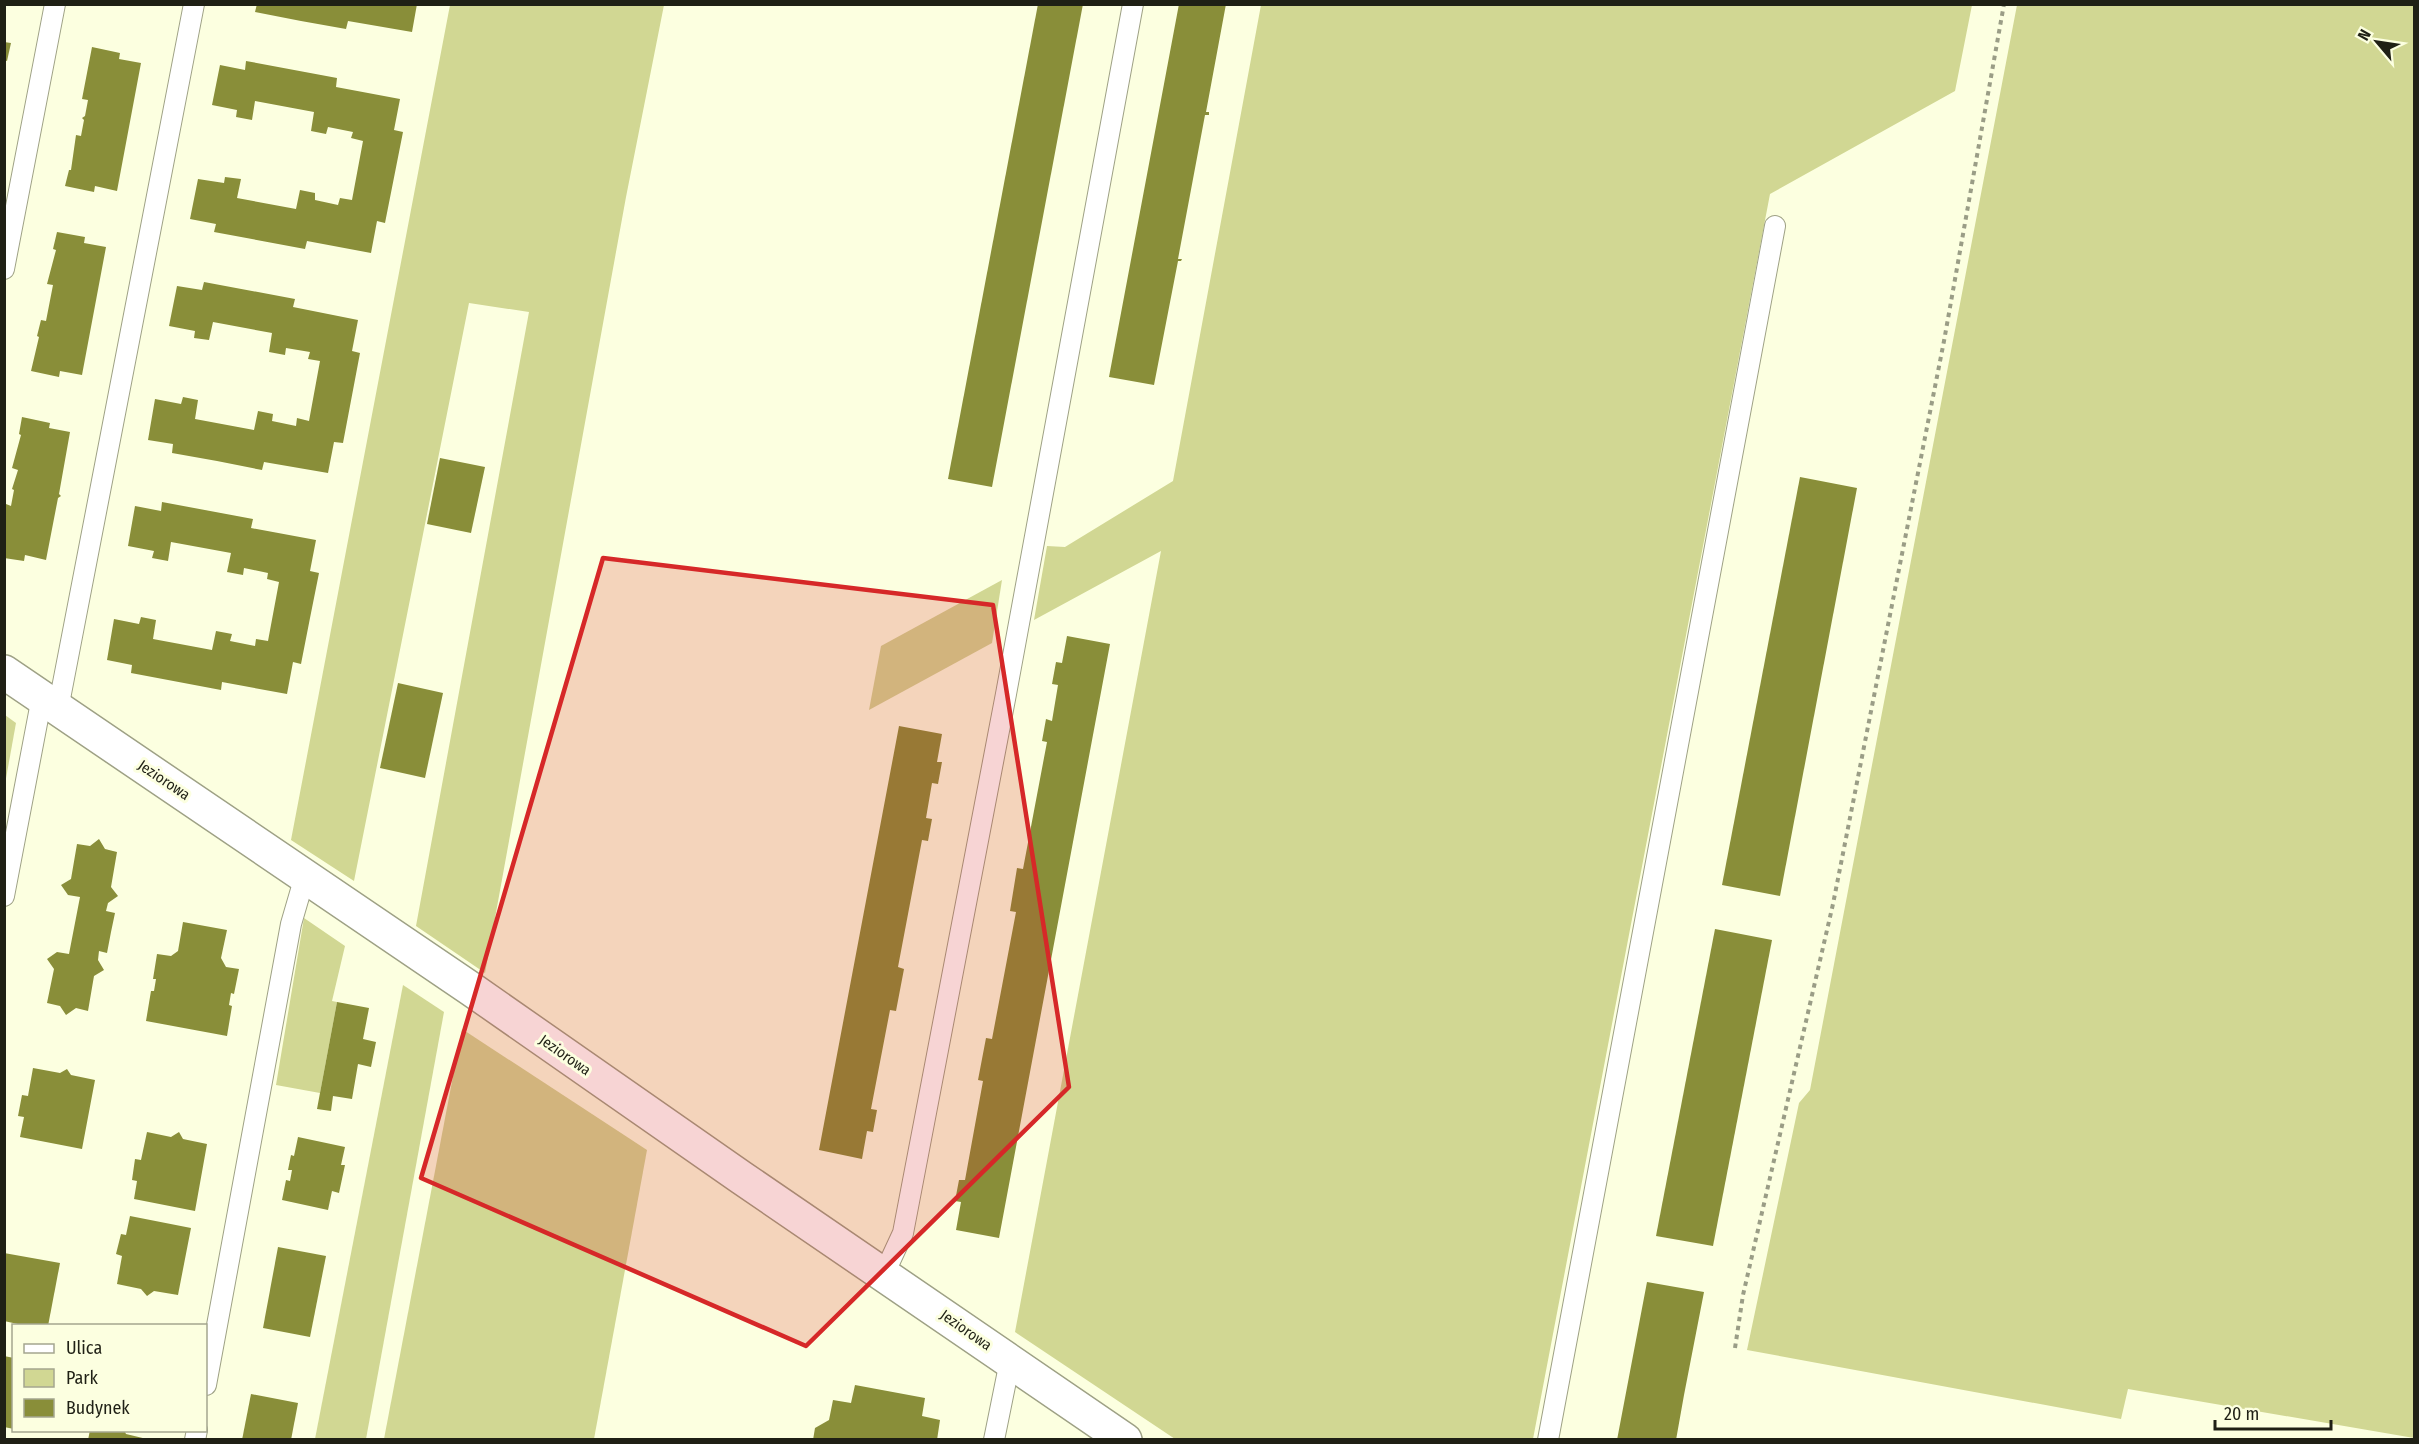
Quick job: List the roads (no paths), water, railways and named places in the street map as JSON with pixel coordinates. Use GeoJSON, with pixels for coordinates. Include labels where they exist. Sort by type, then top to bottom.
{"type":"FeatureCollection","features":[{"type":"Feature","properties":{"kind":"street","name":"Jeziorowa"},"geometry":{"type":"LineString","coordinates":[[4,672],[305,876],[1125,1440]]}},
{"type":"Feature","properties":{"kind":"lane"},"geometry":{"type":"LineString","coordinates":[[4,269],[55,4]]}},
{"type":"Feature","properties":{"kind":"lane"},"geometry":{"type":"LineString","coordinates":[[4,896],[50,703],[194,4]]}},
{"type":"Feature","properties":{"kind":"lane"},"geometry":{"type":"LineString","coordinates":[[884,1274],[903,1233],[1006,694],[1133,4]]}},
{"type":"Feature","properties":{"kind":"lane"},"geometry":{"type":"LineString","coordinates":[[1548,1440],[1775,226]]}},
{"type":"Feature","properties":{"kind":"lane"},"geometry":{"type":"LineString","coordinates":[[207,1380],[291,924],[305,876]]}},
{"type":"Feature","properties":{"kind":"lane"},"geometry":{"type":"LineString","coordinates":[[994,1440],[1010,1361]]}}]}
